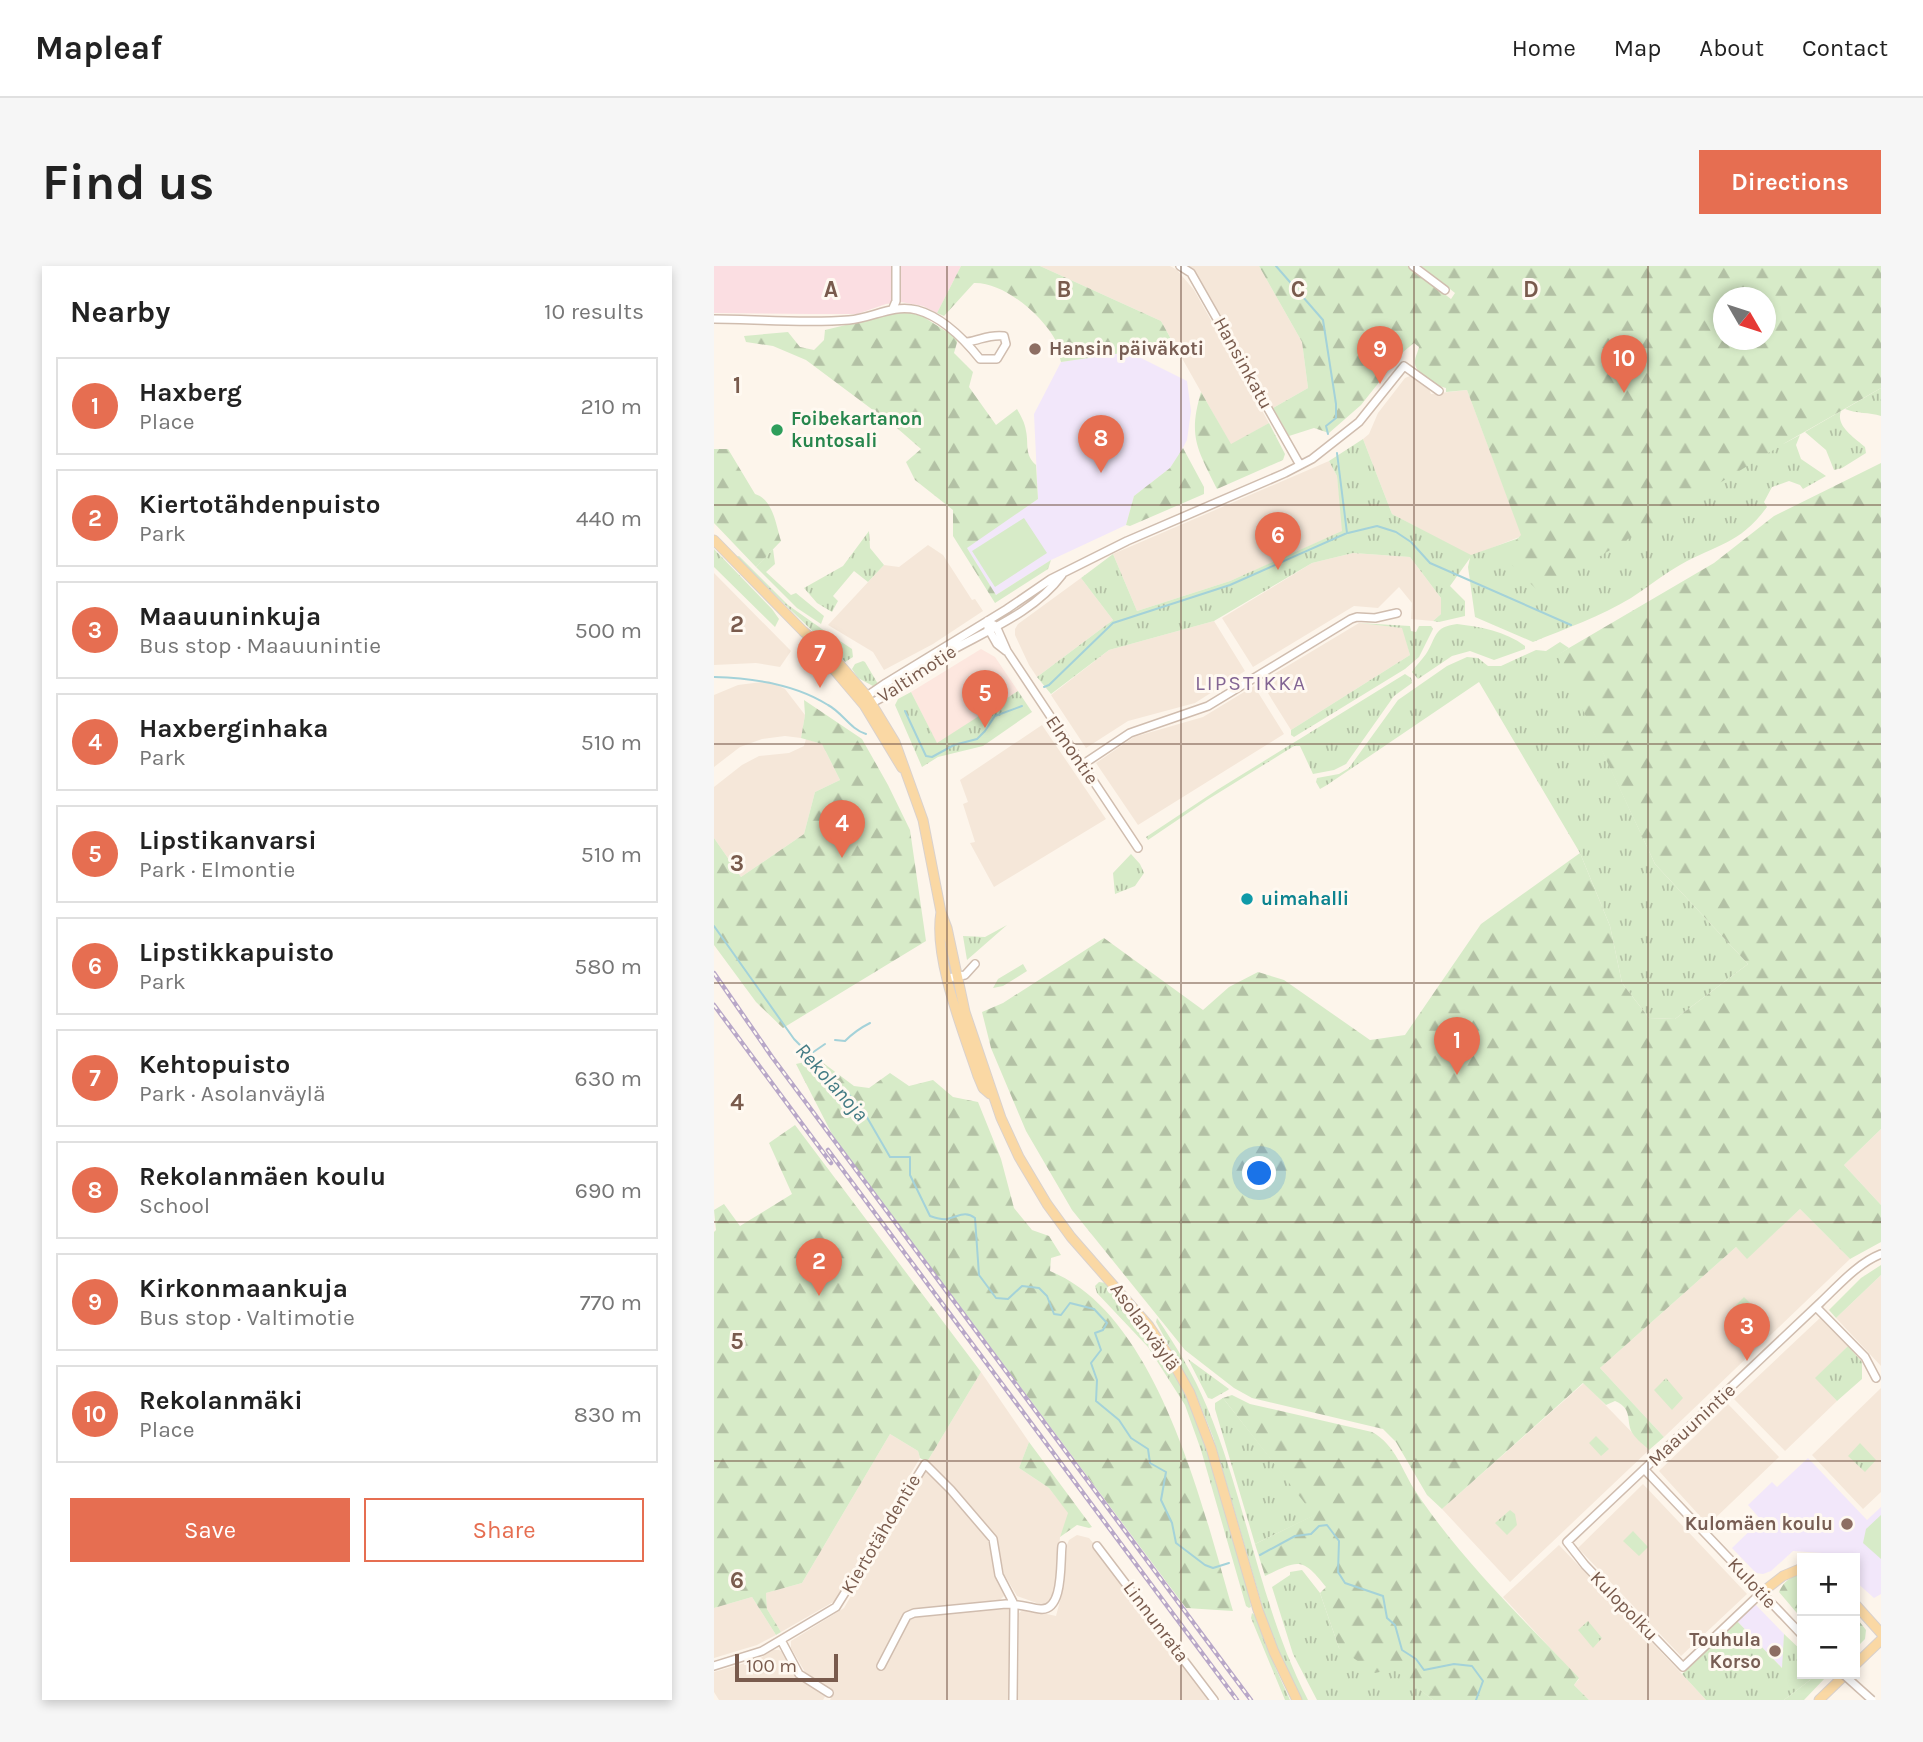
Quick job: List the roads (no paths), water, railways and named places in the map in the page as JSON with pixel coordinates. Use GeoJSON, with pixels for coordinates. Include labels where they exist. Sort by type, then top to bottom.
{"type":"FeatureCollection","features":[{"type":"Feature","properties":{"kind":"main road","name":"Asolanväylä"},"geometry":{"type":"LineString","coordinates":[[714,540],[803,631],[836,660],[868,702],[899,750],[923,820],[954,976],[991,1096],[1019,1157],[1047,1204],[1071,1237],[1110,1279],[1160,1341],[1190,1393],[1211,1448],[1258,1610],[1274,1653],[1297,1700]]}},
{"type":"Feature","properties":{"kind":"main road"},"geometry":{"type":"LineString","coordinates":[[1761,1592],[1783,1576],[1797,1570]]}},
{"type":"Feature","properties":{"kind":"main road"},"geometry":{"type":"LineString","coordinates":[[1860,1610],[1881,1633]]}},
{"type":"Feature","properties":{"kind":"main road"},"geometry":{"type":"LineString","coordinates":[[1860,1660],[1881,1640]]}},
{"type":"Feature","properties":{"kind":"main road"},"geometry":{"type":"LineString","coordinates":[[1819,1700],[1839,1679]]}},
{"type":"Feature","properties":{"kind":"street"},"geometry":{"type":"LineString","coordinates":[[893,308],[896,300],[896,266]]}},
{"type":"Feature","properties":{"kind":"street","name":"Hansinkatu"},"geometry":{"type":"LineString","coordinates":[[1180,266],[1191,273],[1300,465]]}},
{"type":"Feature","properties":{"kind":"street"},"geometry":{"type":"LineString","coordinates":[[1413,266],[1445,290]]}},
{"type":"Feature","properties":{"kind":"street"},"geometry":{"type":"LineString","coordinates":[[714,319],[851,320],[893,308],[925,313],[954,331],[980,359],[997,359],[1006,344],[1004,336],[990,334],[967,342]]}},
{"type":"Feature","properties":{"kind":"street","name":"Valtimotie"},"geometry":{"type":"LineString","coordinates":[[868,702],[1051,579],[1127,541],[1300,465],[1330,446],[1359,422],[1404,366],[1439,391]]}},
{"type":"Feature","properties":{"kind":"street","name":"Valtimotie"},"geometry":{"type":"LineString","coordinates":[[868,702],[1035,601],[1055,585],[1062,575]]}},
{"type":"Feature","properties":{"kind":"street"},"geometry":{"type":"LineString","coordinates":[[1082,765],[1130,733],[1209,706],[1351,619],[1375,618],[1397,613]]}},
{"type":"Feature","properties":{"kind":"street"},"geometry":{"type":"LineString","coordinates":[[987,621],[996,626]]}},
{"type":"Feature","properties":{"kind":"street"},"geometry":{"type":"LineString","coordinates":[[987,621],[988,631]]}},
{"type":"Feature","properties":{"kind":"street","name":"Elmontie"},"geometry":{"type":"LineString","coordinates":[[996,626],[1007,651],[1138,848]]}},
{"type":"Feature","properties":{"kind":"street","name":"Elmontie"},"geometry":{"type":"LineString","coordinates":[[988,631],[997,644],[1007,651]]}},
{"type":"Feature","properties":{"kind":"street","name":"Maauunintie"},"geometry":{"type":"LineString","coordinates":[[1567,1542],[1816,1307],[1852,1274],[1881,1254]]}},
{"type":"Feature","properties":{"kind":"street"},"geometry":{"type":"LineString","coordinates":[[1816,1307],[1866,1357],[1876,1378]]}},
{"type":"Feature","properties":{"kind":"street","name":"Kiertotähdentie"},"geometry":{"type":"LineString","coordinates":[[714,1667],[762,1651],[830,1611],[841,1601],[925,1464],[993,1539],[999,1575],[1014,1604],[1013,1700]]}},
{"type":"Feature","properties":{"kind":"street","name":"Kulotie"},"geometry":{"type":"LineString","coordinates":[[1644,1469],[1797,1630]]}},
{"type":"Feature","properties":{"kind":"street","name":"Kulopolku"},"geometry":{"type":"LineString","coordinates":[[1567,1542],[1585,1565],[1683,1667],[1761,1592]]}},
{"type":"Feature","properties":{"kind":"street"},"geometry":{"type":"LineString","coordinates":[[881,1667],[907,1616],[914,1613],[1014,1604],[1042,1610],[1054,1603],[1058,1592],[1062,1546]]}},
{"type":"Feature","properties":{"kind":"street","name":"Linnunrata"},"geometry":{"type":"LineString","coordinates":[[1097,1546],[1214,1700]]}},
{"type":"Feature","properties":{"kind":"street"},"geometry":{"type":"LineString","coordinates":[[781,1640],[799,1674],[829,1693]]}},
{"type":"Feature","properties":{"kind":"street"},"geometry":{"type":"LineString","coordinates":[[1849,1679],[1872,1700]]}},
{"type":"Feature","properties":{"kind":"waterway"},"geometry":{"type":"LineString","coordinates":[[1276,266],[1323,320],[1336,404],[1336,418],[1326,426],[1328,434]]}},
{"type":"Feature","properties":{"kind":"waterway"},"geometry":{"type":"LineString","coordinates":[[1044,687],[1113,623],[1230,585],[1347,533],[1337,453]]}},
{"type":"Feature","properties":{"kind":"waterway"},"geometry":{"type":"LineString","coordinates":[[1348,533],[1377,526],[1396,532],[1411,542],[1430,563],[1571,625]]}},
{"type":"Feature","properties":{"kind":"waterway"},"geometry":{"type":"LineString","coordinates":[[714,677],[759,681],[802,692],[833,708],[866,734]]}},
{"type":"Feature","properties":{"kind":"waterway"},"geometry":{"type":"LineString","coordinates":[[905,711],[926,756],[932,757],[954,745],[977,739],[995,716],[1022,706]]}},
{"type":"Feature","properties":{"kind":"waterway","name":"Rekolanoja"},"geometry":{"type":"LineString","coordinates":[[714,926],[794,1039],[861,1107],[890,1157],[910,1157],[910,1175],[930,1216],[945,1219],[965,1214],[975,1218],[979,1275],[996,1298],[1008,1299],[1022,1286],[1039,1288],[1047,1296],[1054,1314],[1061,1315],[1070,1303],[1094,1309],[1107,1323],[1103,1330],[1095,1333],[1101,1350],[1091,1363],[1097,1380],[1096,1401],[1119,1420],[1131,1438],[1148,1449],[1150,1463],[1166,1472],[1161,1500],[1172,1523],[1176,1543],[1205,1565],[1213,1568],[1229,1563]]}},
{"type":"Feature","properties":{"kind":"waterway"},"geometry":{"type":"LineString","coordinates":[[835,1040],[845,1041],[870,1023]]}},
{"type":"Feature","properties":{"kind":"waterway"},"geometry":{"type":"LineString","coordinates":[[809,1055],[825,1044]]}},
{"type":"Feature","properties":{"kind":"waterway","name":"Rekolanoja"},"geometry":{"type":"LineString","coordinates":[[1260,1555],[1295,1536],[1311,1534],[1319,1526],[1327,1525],[1339,1541],[1338,1572],[1345,1583],[1383,1596],[1387,1618],[1395,1625],[1402,1650],[1416,1659],[1424,1670],[1454,1664],[1472,1666],[1483,1681],[1476,1700]]}},
{"type":"Feature","properties":{"kind":"railway"},"geometry":{"type":"LineString","coordinates":[[714,973],[772,1057],[1251,1700]]}},
{"type":"Feature","properties":{"kind":"railway"},"geometry":{"type":"LineString","coordinates":[[714,1005],[831,1163]]}},
{"type":"Feature","properties":{"kind":"railway"},"geometry":{"type":"LineString","coordinates":[[828,1150],[1237,1700]]}},
{"type":"Feature","properties":{"kind":"place","name":"Hansin päiväkoti"},"geometry":{"type":"Point","coordinates":[1035,349]}},
{"type":"Feature","properties":{"kind":"place","name":"Kirkonmaankuja"},"geometry":{"type":"Point","coordinates":[1380,384]}},
{"type":"Feature","properties":{"kind":"place","name":"Rekolanmäki"},"geometry":{"type":"Point","coordinates":[1624,393]}},
{"type":"Feature","properties":{"kind":"place","name":"Foibekartanon kuntosali"},"geometry":{"type":"Point","coordinates":[777,430]}},
{"type":"Feature","properties":{"kind":"place","name":"Rekolanmäen koulu"},"geometry":{"type":"Point","coordinates":[1101,473]}},
{"type":"Feature","properties":{"kind":"place","name":"Lipstikkapuisto"},"geometry":{"type":"Point","coordinates":[1278,570]}},
{"type":"Feature","properties":{"kind":"place","name":"Kehtopuisto"},"geometry":{"type":"Point","coordinates":[820,688]}},
{"type":"Feature","properties":{"kind":"place","name":"Lipstikanvarsi"},"geometry":{"type":"Point","coordinates":[985,728]}},
{"type":"Feature","properties":{"kind":"place","name":"Haxberginhaka"},"geometry":{"type":"Point","coordinates":[842,858]}},
{"type":"Feature","properties":{"kind":"place","name":"uimahalli"},"geometry":{"type":"Point","coordinates":[1247,899]}},
{"type":"Feature","properties":{"kind":"place","name":"Haxberg"},"geometry":{"type":"Point","coordinates":[1457,1075]}},
{"type":"Feature","properties":{"kind":"place","name":"Kiertotähdenpuisto"},"geometry":{"type":"Point","coordinates":[819,1296]}},
{"type":"Feature","properties":{"kind":"place","name":"Maauuninkuja"},"geometry":{"type":"Point","coordinates":[1747,1361]}},
{"type":"Feature","properties":{"kind":"place","name":"Kulomäen koulu"},"geometry":{"type":"Point","coordinates":[1847,1524]}},
{"type":"Feature","properties":{"kind":"place","name":"Touhula Korso"},"geometry":{"type":"Point","coordinates":[1775,1651]}},
{"type":"Feature","properties":{"kind":"district","name":"LIPSTIKKA"},"geometry":{"type":"Point","coordinates":[1251,683]}}]}
